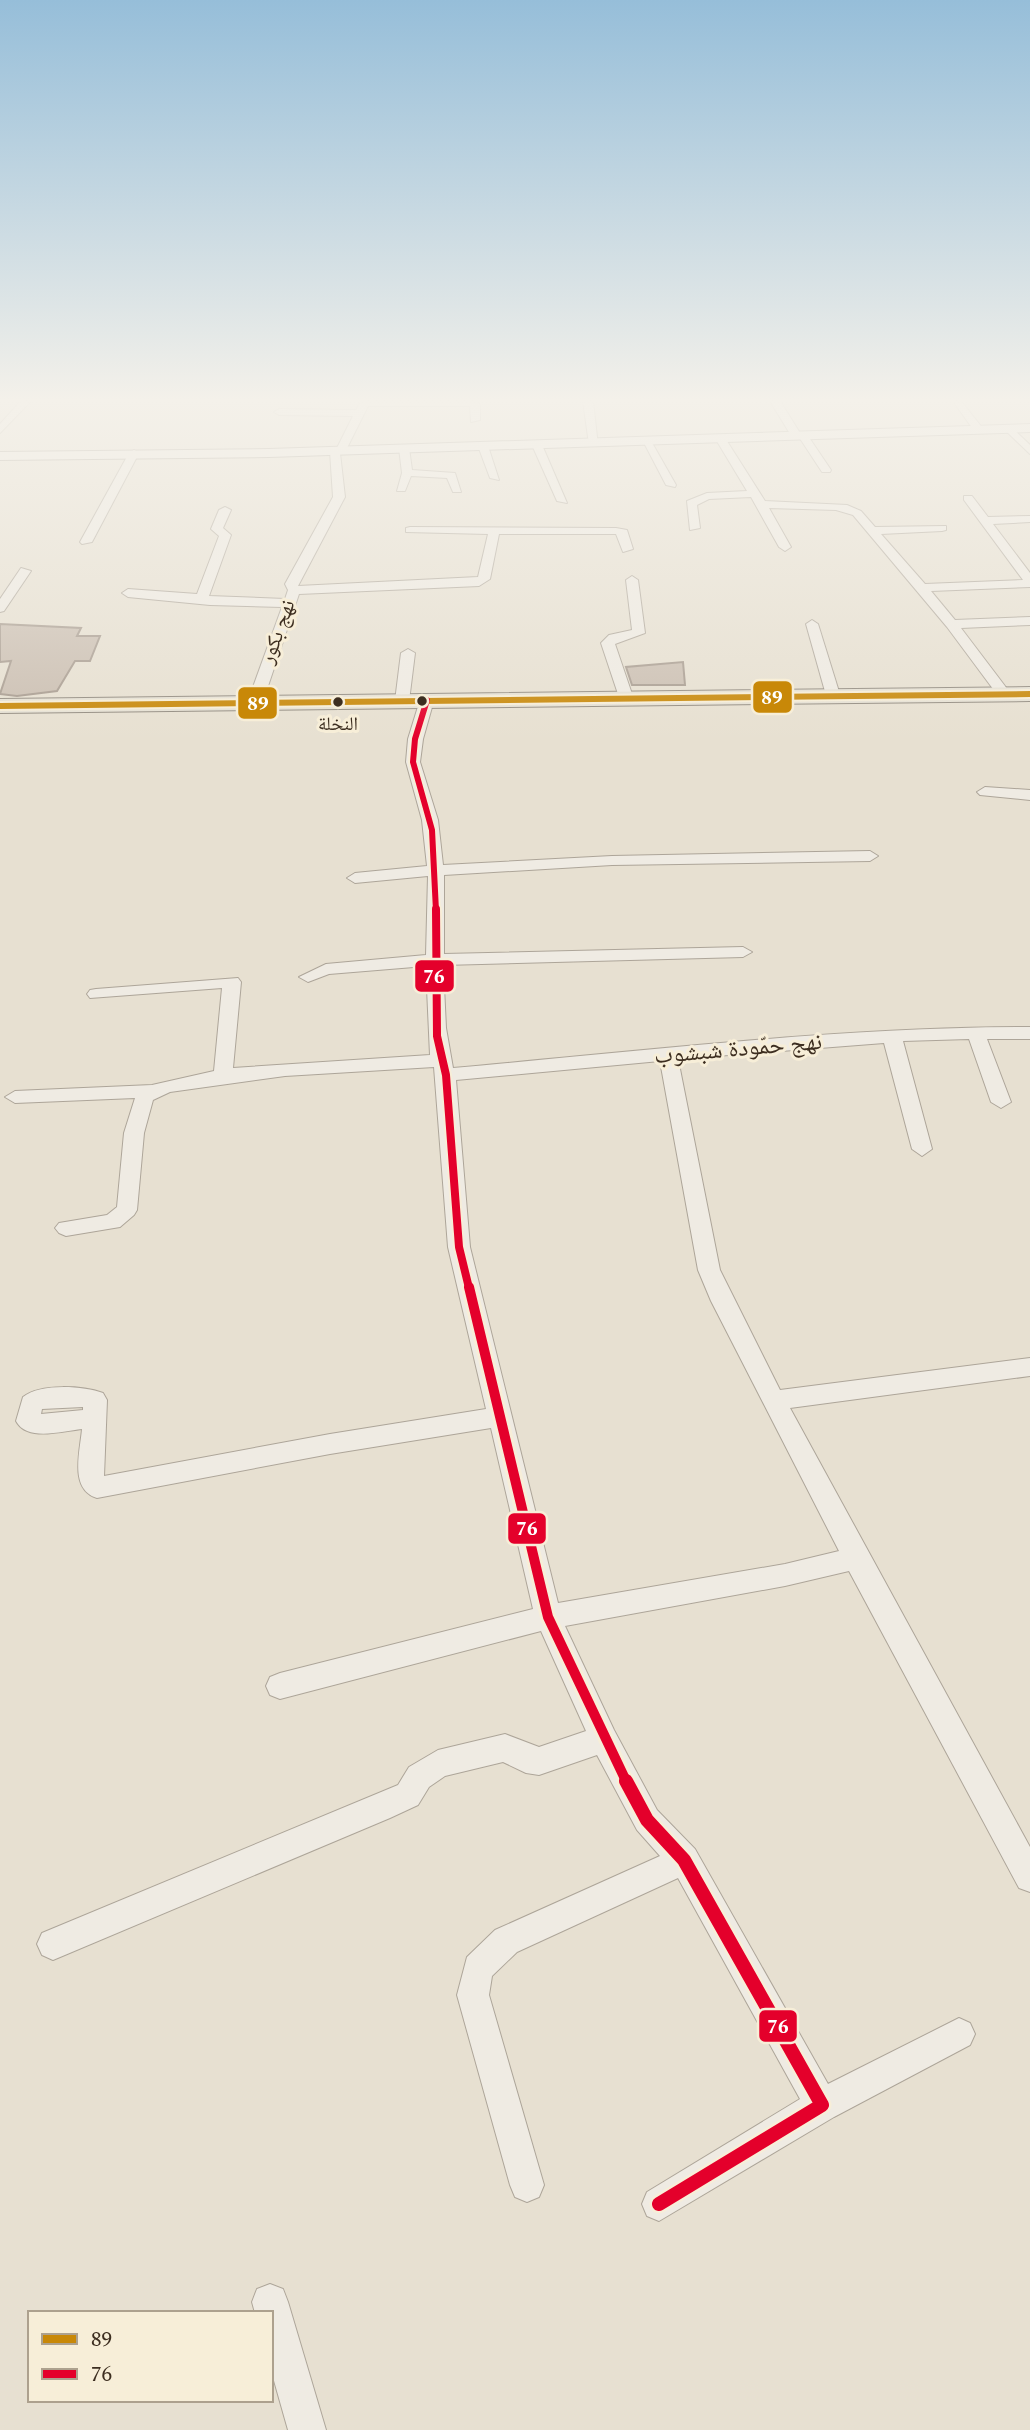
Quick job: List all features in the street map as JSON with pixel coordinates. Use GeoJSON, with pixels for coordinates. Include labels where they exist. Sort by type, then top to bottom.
{"type":"FeatureCollection","features":[{"type":"Feature","properties":{"kind":"main road"},"geometry":{"type":"LineString","coordinates":[[0,706],[1030,694]]}},
{"type":"Feature","properties":{"kind":"street"},"geometry":{"type":"LineString","coordinates":[[86,542],[101,514]]}},
{"type":"Feature","properties":{"kind":"street"},"geometry":{"type":"LineString","coordinates":[[202,598],[225,535],[218,529],[223,514]]}},
{"type":"Feature","properties":{"kind":"street","name":"نهج بكور"},"geometry":{"type":"LineString","coordinates":[[256,701],[265,667],[294,590],[291,584],[332,514]]}},
{"type":"Feature","properties":{"kind":"street"},"geometry":{"type":"LineString","coordinates":[[692,514],[694,528]]}},
{"type":"Feature","properties":{"kind":"street"},"geometry":{"type":"LineString","coordinates":[[767,514],[785,547]]}},
{"type":"Feature","properties":{"kind":"street"},"geometry":{"type":"LineString","coordinates":[[859,514],[952,624],[1004,694]]}},
{"type":"Feature","properties":{"kind":"street"},"geometry":{"type":"LineString","coordinates":[[982,514],[1030,582]]}},
{"type":"Feature","properties":{"kind":"street"},"geometry":{"type":"LineString","coordinates":[[987,521],[1030,519]]}},
{"type":"Feature","properties":{"kind":"street"},"geometry":{"type":"LineString","coordinates":[[872,531],[942,528]]}},
{"type":"Feature","properties":{"kind":"street"},"geometry":{"type":"LineString","coordinates":[[410,530],[616,531],[623,533],[627,549]]}},
{"type":"Feature","properties":{"kind":"street"},"geometry":{"type":"LineString","coordinates":[[294,590],[475,583],[484,579],[494,532]]}},
{"type":"Feature","properties":{"kind":"street"},"geometry":{"type":"LineString","coordinates":[[0,608],[25,571]]}},
{"type":"Feature","properties":{"kind":"street"},"geometry":{"type":"LineString","coordinates":[[626,697],[608,643],[614,638],[639,633],[632,580]]}},
{"type":"Feature","properties":{"kind":"street"},"geometry":{"type":"LineString","coordinates":[[922,588],[1030,582]]}},
{"type":"Feature","properties":{"kind":"street"},"geometry":{"type":"LineString","coordinates":[[128,593],[202,598],[211,601],[290,603]]}},
{"type":"Feature","properties":{"kind":"street"},"geometry":{"type":"LineString","coordinates":[[952,624],[1030,621]]}},
{"type":"Feature","properties":{"kind":"street"},"geometry":{"type":"LineString","coordinates":[[812,624],[833,695]]}},
{"type":"Feature","properties":{"kind":"street"},"geometry":{"type":"LineString","coordinates":[[408,653],[415,700],[413,767],[432,828],[436,870],[432,960],[458,1247],[548,1616],[604,1739],[647,1820],[684,1860],[822,2105]]}},
{"type":"Feature","properties":{"kind":"street"},"geometry":{"type":"LineString","coordinates":[[985,792],[1030,795]]}},
{"type":"Feature","properties":{"kind":"street"},"geometry":{"type":"LineString","coordinates":[[355,878],[436,870],[657,858],[870,856]]}},
{"type":"Feature","properties":{"kind":"street"},"geometry":{"type":"LineString","coordinates":[[308,977],[326,969],[432,960],[743,952]]}},
{"type":"Feature","properties":{"kind":"street"},"geometry":{"type":"LineString","coordinates":[[96,993],[232,982],[223,1077]]}},
{"type":"Feature","properties":{"kind":"street"},"geometry":{"type":"LineString","coordinates":[[976,1033],[1001,1102]]}},
{"type":"Feature","properties":{"kind":"street","name":"نهج حمّودة شبشوب"},"geometry":{"type":"LineString","coordinates":[[15,1097],[152,1091],[196,1079],[223,1077],[668,1056],[813,1041],[976,1033],[1030,1034]]}},
{"type":"Feature","properties":{"kind":"street"},"geometry":{"type":"LineString","coordinates":[[892,1037],[922,1149]]}},
{"type":"Feature","properties":{"kind":"street"},"geometry":{"type":"LineString","coordinates":[[668,1056],[709,1270],[856,1559],[943,1712],[1030,1877]]}},
{"type":"Feature","properties":{"kind":"street"},"geometry":{"type":"LineString","coordinates":[[66,1227],[113,1222],[127,1210],[137,1111],[152,1091]]}},
{"type":"Feature","properties":{"kind":"street"},"geometry":{"type":"LineString","coordinates":[[776,1400],[1030,1367]]}},
{"type":"Feature","properties":{"kind":"street"},"geometry":{"type":"LineString","coordinates":[[94,1418],[90,1482],[97,1488],[330,1444],[498,1416]]}},
{"type":"Feature","properties":{"kind":"street"},"geometry":{"type":"LineString","coordinates":[[280,1686],[548,1616],[785,1575],[856,1559]]}},
{"type":"Feature","properties":{"kind":"street"},"geometry":{"type":"LineString","coordinates":[[53,1944],[390,1804],[408,1795],[419,1777],[438,1764],[505,1748],[526,1759],[538,1760],[604,1739]]}},
{"type":"Feature","properties":{"kind":"street"},"geometry":{"type":"LineString","coordinates":[[527,2185],[473,1996],[478,1968],[506,1941],[684,1860]]}},
{"type":"Feature","properties":{"kind":"street"},"geometry":{"type":"LineString","coordinates":[[659,2204],[822,2105],[959,2034]]}},
{"type":"Feature","properties":{"kind":"street"},"geometry":{"type":"LineString","coordinates":[[270,2302],[273,2311]]}},
{"type":"Feature","properties":{"kind":"street"},"geometry":{"type":"LineString","coordinates":[[273,2312],[307,2430]]}},
{"type":"Feature","properties":{"kind":"building"},"geometry":{"type":"Polygon","coordinates":[[[0,624],[81,628],[77,636],[100,636],[90,661],[75,661],[57,691],[17,696],[0,694],[11,661],[0,662],[0,624]]]}},
{"type":"Feature","properties":{"kind":"building"},"geometry":{"type":"Polygon","coordinates":[[[683,662],[685,685],[632,685],[626,667],[683,662]]]}},
{"type":"Feature","properties":{"kind":"transit line","name":"89"},"geometry":{"type":"LineString","coordinates":[[0,706],[1030,694]]}},
{"type":"Feature","properties":{"kind":"transit line","name":"76"},"geometry":{"type":"LineString","coordinates":[[427,700],[415,739],[413,762],[430,820],[435,852],[435,1012],[439,1052],[446,1075],[459,1247],[548,1617],[604,1739],[647,1820],[684,1860],[822,2105],[659,2204]]}},
{"type":"Feature","properties":{"kind":"place","name":"النخلة"},"geometry":{"type":"Point","coordinates":[338,702]}}]}
